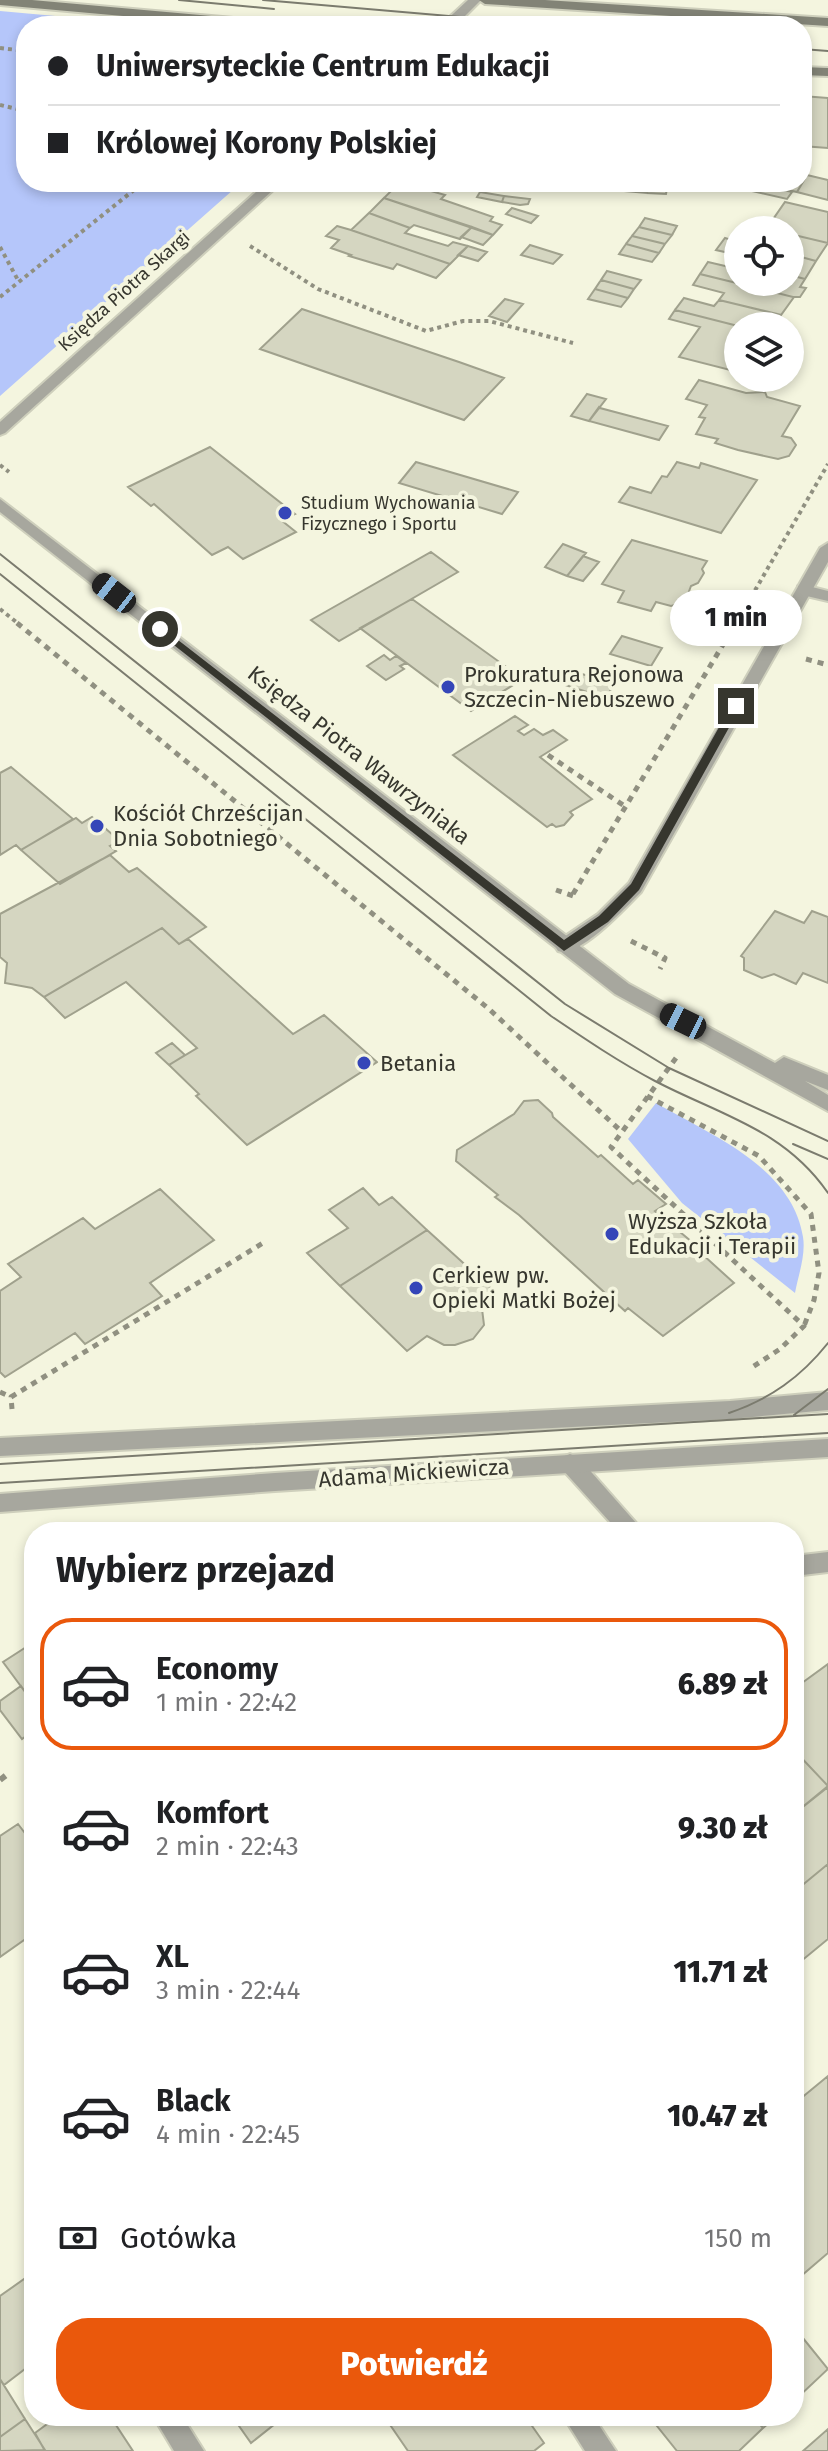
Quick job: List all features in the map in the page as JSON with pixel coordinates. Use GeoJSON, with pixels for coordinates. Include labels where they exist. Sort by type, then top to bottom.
{"type":"FeatureCollection","features":[{"type":"Feature","properties":{"kind":"main road"},"geometry":{"type":"LineString","coordinates":[[485,0],[734,16]]}},
{"type":"Feature","properties":{"kind":"main road"},"geometry":{"type":"LineString","coordinates":[[0,1],[167,16]]}},
{"type":"Feature","properties":{"kind":"street"},"geometry":{"type":"LineString","coordinates":[[458,16],[475,0]]}},
{"type":"Feature","properties":{"kind":"street","name":"Księdza Piotra Skargi"},"geometry":{"type":"LineString","coordinates":[[0,430],[264,192]]}},
{"type":"Feature","properties":{"kind":"street","name":"Księdza Piotra Wawrzyniaka"},"geometry":{"type":"LineString","coordinates":[[0,504],[564,946],[634,997],[699,1029],[828,1083]]}},
{"type":"Feature","properties":{"kind":"street"},"geometry":{"type":"LineString","coordinates":[[564,946],[604,919],[635,887],[828,548]]}},
{"type":"Feature","properties":{"kind":"street"},"geometry":{"type":"LineString","coordinates":[[804,590],[828,596]]}},
{"type":"Feature","properties":{"kind":"street","name":"Księdza Piotra Wawrzyniaka"},"geometry":{"type":"LineString","coordinates":[[699,1029],[828,1104]]}},
{"type":"Feature","properties":{"kind":"street","name":"Adama Mickiewicza"},"geometry":{"type":"LineString","coordinates":[[0,1447],[730,1410],[828,1401]]}},
{"type":"Feature","properties":{"kind":"street","name":"Adama Mickiewicza"},"geometry":{"type":"LineString","coordinates":[[0,1503],[828,1448]]}},
{"type":"Feature","properties":{"kind":"street"},"geometry":{"type":"LineString","coordinates":[[570,1463],[624,1522]]}},
{"type":"Feature","properties":{"kind":"street"},"geometry":{"type":"LineString","coordinates":[[804,1565],[828,1562]]}},
{"type":"Feature","properties":{"kind":"street"},"geometry":{"type":"LineString","coordinates":[[173,2426],[190,2451]]}},
{"type":"Feature","properties":{"kind":"street"},"geometry":{"type":"LineString","coordinates":[[583,2426],[602,2451]]}},
{"type":"Feature","properties":{"kind":"path"},"geometry":{"type":"LineString","coordinates":[[0,297],[132,192]]}},
{"type":"Feature","properties":{"kind":"path"},"geometry":{"type":"LineString","coordinates":[[243,239],[318,289],[426,331],[463,321],[489,321],[573,343]]}},
{"type":"Feature","properties":{"kind":"path"},"geometry":{"type":"LineString","coordinates":[[0,247],[19,282]]}},
{"type":"Feature","properties":{"kind":"path"},"geometry":{"type":"LineString","coordinates":[[573,894],[828,464]]}},
{"type":"Feature","properties":{"kind":"path"},"geometry":{"type":"LineString","coordinates":[[0,609],[489,1009],[622,1132]]}},
{"type":"Feature","properties":{"kind":"path"},"geometry":{"type":"LineString","coordinates":[[548,755],[618,805],[626,807]]}},
{"type":"Feature","properties":{"kind":"path"},"geometry":{"type":"LineString","coordinates":[[678,1056],[611,1147],[804,1326]]}},
{"type":"Feature","properties":{"kind":"path"},"geometry":{"type":"LineString","coordinates":[[647,1096],[759,1156],[811,1214],[819,1273],[814,1300],[804,1326],[756,1366]]}},
{"type":"Feature","properties":{"kind":"path"},"geometry":{"type":"LineString","coordinates":[[11,1397],[263,1243]]}},
{"type":"Feature","properties":{"kind":"path"},"geometry":{"type":"LineString","coordinates":[[0,1392],[11,1397]]}},
{"type":"Feature","properties":{"kind":"path"},"geometry":{"type":"LineString","coordinates":[[11,1397],[12,1419]]}},
{"type":"Feature","properties":{"kind":"path"},"geometry":{"type":"LineString","coordinates":[[0,1780],[9,1773]]}},
{"type":"Feature","properties":{"kind":"shaded area"},"geometry":{"type":"Polygon","coordinates":[[[0,11],[55,16],[16,16],[16,192],[231,192],[0,396],[0,11]]]}},
{"type":"Feature","properties":{"kind":"shaded area"},"geometry":{"type":"Polygon","coordinates":[[[656,1103],[746,1156],[783,1191],[796,1212],[804,1244],[795,1293],[682,1203],[628,1139],[656,1103]]]}},
{"type":"Feature","properties":{"kind":"building"},"geometry":{"type":"Polygon","coordinates":[[[812,97],[828,98],[828,148],[812,147],[812,97]]]}},
{"type":"Feature","properties":{"kind":"building"},"geometry":{"type":"Polygon","coordinates":[[[812,176],[828,180],[828,200],[797,192],[812,192],[812,176]]]}},
{"type":"Feature","properties":{"kind":"building"},"geometry":{"type":"Polygon","coordinates":[[[390,192],[435,192],[445,195],[441,199],[493,217],[490,221],[502,225],[493,235],[384,198],[390,192]]]}},
{"type":"Feature","properties":{"kind":"building"},"geometry":{"type":"Polygon","coordinates":[[[480,192],[504,196],[502,202],[477,197],[480,192]]]}},
{"type":"Feature","properties":{"kind":"building"},"geometry":{"type":"Polygon","coordinates":[[[756,192],[792,192],[787,199],[756,192]]]}},
{"type":"Feature","properties":{"kind":"building"},"geometry":{"type":"Polygon","coordinates":[[[504,196],[530,199],[528,204],[520,205],[502,202],[504,196]]]}},
{"type":"Feature","properties":{"kind":"building"},"geometry":{"type":"Polygon","coordinates":[[[384,198],[472,227],[460,239],[414,225],[410,228],[369,213],[384,198]]]}},
{"type":"Feature","properties":{"kind":"building"},"geometry":{"type":"Polygon","coordinates":[[[785,202],[828,212],[828,243],[804,237],[804,216],[775,216],[785,202]]]}},
{"type":"Feature","properties":{"kind":"building"},"geometry":{"type":"Polygon","coordinates":[[[512,208],[538,216],[531,223],[506,214],[512,208]]]}},
{"type":"Feature","properties":{"kind":"building"},"geometry":{"type":"Polygon","coordinates":[[[369,213],[410,228],[405,233],[448,246],[453,242],[468,246],[450,264],[351,230],[369,213]]]}},
{"type":"Feature","properties":{"kind":"building"},"geometry":{"type":"Polygon","coordinates":[[[645,218],[677,226],[672,235],[639,227],[645,218]]]}},
{"type":"Feature","properties":{"kind":"building"},"geometry":{"type":"Polygon","coordinates":[[[337,226],[450,264],[436,278],[397,264],[393,269],[349,256],[331,248],[339,240],[326,236],[337,226]]]}},
{"type":"Feature","properties":{"kind":"building"},"geometry":{"type":"Polygon","coordinates":[[[472,227],[493,235],[483,245],[461,237],[472,227]]]}},
{"type":"Feature","properties":{"kind":"building"},"geometry":{"type":"Polygon","coordinates":[[[639,227],[672,235],[665,244],[632,236],[639,227]]]}},
{"type":"Feature","properties":{"kind":"building"},"geometry":{"type":"Polygon","coordinates":[[[632,236],[665,244],[659,253],[626,244],[632,236]]]}},
{"type":"Feature","properties":{"kind":"building"},"geometry":{"type":"Polygon","coordinates":[[[804,237],[828,243],[816,261],[804,258],[804,237]]]}},
{"type":"Feature","properties":{"kind":"building"},"geometry":{"type":"Polygon","coordinates":[[[724,239],[724,252],[716,250],[724,239]]]}},
{"type":"Feature","properties":{"kind":"building"},"geometry":{"type":"Polygon","coordinates":[[[626,244],[659,253],[652,262],[619,254],[626,244]]]}},
{"type":"Feature","properties":{"kind":"building"},"geometry":{"type":"Polygon","coordinates":[[[530,245],[562,255],[553,264],[521,255],[530,245]]]}},
{"type":"Feature","properties":{"kind":"building"},"geometry":{"type":"Polygon","coordinates":[[[468,246],[487,252],[478,261],[458,255],[468,246]]]}},
{"type":"Feature","properties":{"kind":"building"},"geometry":{"type":"Polygon","coordinates":[[[804,258],[816,261],[804,279],[804,258]]]}},
{"type":"Feature","properties":{"kind":"building"},"geometry":{"type":"Polygon","coordinates":[[[708,262],[724,266],[724,280],[700,274],[708,262]]]}},
{"type":"Feature","properties":{"kind":"building"},"geometry":{"type":"Polygon","coordinates":[[[607,271],[641,280],[634,289],[601,280],[607,271]]]}},
{"type":"Feature","properties":{"kind":"building"},"geometry":{"type":"Polygon","coordinates":[[[700,274],[724,280],[724,293],[693,285],[700,274]]]}},
{"type":"Feature","properties":{"kind":"building"},"geometry":{"type":"Polygon","coordinates":[[[601,280],[634,289],[628,298],[595,289],[601,280]]]}},
{"type":"Feature","properties":{"kind":"building"},"geometry":{"type":"Polygon","coordinates":[[[595,289],[628,298],[621,307],[588,299],[595,289]]]}},
{"type":"Feature","properties":{"kind":"building"},"geometry":{"type":"Polygon","coordinates":[[[724,293],[724,296],[794,297],[783,312],[769,312],[719,300],[724,293]]]}},
{"type":"Feature","properties":{"kind":"building"},"geometry":{"type":"Polygon","coordinates":[[[684,298],[714,306],[719,300],[769,312],[724,312],[724,322],[675,310],[684,298]]]}},
{"type":"Feature","properties":{"kind":"building"},"geometry":{"type":"Polygon","coordinates":[[[505,299],[523,304],[507,322],[489,316],[505,299]]]}},
{"type":"Feature","properties":{"kind":"building"},"geometry":{"type":"Polygon","coordinates":[[[302,309],[504,378],[464,420],[260,349],[302,309]]]}},
{"type":"Feature","properties":{"kind":"building"},"geometry":{"type":"Polygon","coordinates":[[[675,310],[724,322],[724,368],[679,357],[700,327],[669,319],[675,310]]]}},
{"type":"Feature","properties":{"kind":"building"},"geometry":{"type":"Polygon","coordinates":[[[699,380],[724,387],[724,392],[765,392],[767,397],[800,406],[782,436],[791,438],[796,445],[789,456],[778,459],[715,443],[718,439],[696,434],[705,418],[699,417],[707,405],[686,399],[699,380]]]}},
{"type":"Feature","properties":{"kind":"building"},"geometry":{"type":"Polygon","coordinates":[[[587,394],[606,399],[589,421],[571,416],[587,394]]]}},
{"type":"Feature","properties":{"kind":"building"},"geometry":{"type":"Polygon","coordinates":[[[599,407],[668,426],[659,440],[589,421],[599,407]]]}},
{"type":"Feature","properties":{"kind":"building"},"geometry":{"type":"Polygon","coordinates":[[[210,447],[295,514],[281,520],[296,532],[243,559],[228,547],[212,555],[154,504],[151,506],[128,487],[210,447]]]}},
{"type":"Feature","properties":{"kind":"building"},"geometry":{"type":"Polygon","coordinates":[[[416,462],[518,492],[502,514],[399,483],[416,462]]]}},
{"type":"Feature","properties":{"kind":"building"},"geometry":{"type":"Polygon","coordinates":[[[677,462],[699,468],[701,463],[757,480],[721,533],[619,502],[630,487],[651,493],[662,476],[667,477],[677,462]]]}},
{"type":"Feature","properties":{"kind":"building"},"geometry":{"type":"Polygon","coordinates":[[[632,540],[707,561],[702,569],[704,573],[698,583],[691,586],[685,602],[671,606],[656,602],[651,611],[618,602],[624,591],[602,584],[632,540]]]}},
{"type":"Feature","properties":{"kind":"building"},"geometry":{"type":"Polygon","coordinates":[[[563,544],[586,553],[567,576],[545,567],[563,544]]]}},
{"type":"Feature","properties":{"kind":"building"},"geometry":{"type":"Polygon","coordinates":[[[431,552],[458,572],[339,641],[311,620],[431,552]]]}},
{"type":"Feature","properties":{"kind":"building"},"geometry":{"type":"Polygon","coordinates":[[[583,556],[599,562],[583,581],[567,576],[583,556]]]}},
{"type":"Feature","properties":{"kind":"building"},"geometry":{"type":"Polygon","coordinates":[[[412,599],[523,679],[471,711],[360,628],[412,599]]]}},
{"type":"Feature","properties":{"kind":"building"},"geometry":{"type":"Polygon","coordinates":[[[622,636],[662,648],[651,666],[610,654],[622,636]]]}},
{"type":"Feature","properties":{"kind":"building"},"geometry":{"type":"Polygon","coordinates":[[[384,655],[390,660],[396,656],[406,663],[400,666],[404,669],[386,680],[367,666],[384,655]]]}},
{"type":"Feature","properties":{"kind":"building"},"geometry":{"type":"Polygon","coordinates":[[[582,674],[614,684],[606,698],[565,685],[582,674]]]}},
{"type":"Feature","properties":{"kind":"building"},"geometry":{"type":"Polygon","coordinates":[[[515,716],[528,725],[518,731],[524,735],[534,729],[543,735],[553,730],[567,740],[540,757],[592,799],[570,812],[573,815],[564,825],[547,827],[453,755],[515,716]]]}},
{"type":"Feature","properties":{"kind":"building"},"geometry":{"type":"Polygon","coordinates":[[[11,767],[73,819],[21,850],[16,845],[0,855],[0,773],[11,767]]]}},
{"type":"Feature","properties":{"kind":"building"},"geometry":{"type":"Polygon","coordinates":[[[92,817],[120,841],[110,846],[116,851],[60,884],[21,850],[76,818],[82,823],[92,817]]]}},
{"type":"Feature","properties":{"kind":"building"},"geometry":{"type":"Polygon","coordinates":[[[110,855],[129,872],[137,868],[206,927],[179,944],[162,928],[44,997],[32,988],[5,983],[7,963],[0,957],[0,914],[110,855]]]}},
{"type":"Feature","properties":{"kind":"building"},"geometry":{"type":"Polygon","coordinates":[[[775,911],[804,923],[812,911],[828,917],[828,983],[803,973],[796,984],[774,974],[762,978],[744,970],[744,958],[741,956],[775,911]]]}},
{"type":"Feature","properties":{"kind":"building"},"geometry":{"type":"Polygon","coordinates":[[[162,928],[179,944],[188,939],[293,1034],[324,1015],[377,1062],[247,1145],[169,1065],[197,1048],[126,982],[65,1018],[44,997],[162,928]]]}},
{"type":"Feature","properties":{"kind":"building"},"geometry":{"type":"Polygon","coordinates":[[[172,1043],[185,1055],[169,1065],[156,1053],[172,1043]]]}},
{"type":"Feature","properties":{"kind":"building","name":"Wyższa Szkoła Edukacji i Terapii"},"geometry":{"type":"Polygon","coordinates":[[[538,1100],[598,1157],[601,1155],[633,1184],[638,1180],[666,1204],[655,1211],[704,1252],[702,1254],[734,1283],[663,1336],[628,1308],[625,1311],[495,1197],[498,1195],[456,1161],[457,1150],[514,1114],[524,1101],[538,1100]]]}},
{"type":"Feature","properties":{"kind":"building"},"geometry":{"type":"Polygon","coordinates":[[[363,1188],[379,1205],[392,1197],[427,1230],[340,1286],[307,1253],[348,1228],[329,1210],[363,1188]]]}},
{"type":"Feature","properties":{"kind":"building"},"geometry":{"type":"Polygon","coordinates":[[[160,1189],[214,1240],[150,1283],[162,1296],[85,1344],[75,1333],[5,1377],[0,1372],[0,1291],[21,1277],[8,1264],[83,1218],[95,1229],[160,1189]]]}},
{"type":"Feature","properties":{"kind":"building","name":"Cerkiew pw. Opieki Matki Bożej"},"geometry":{"type":"Polygon","coordinates":[[[427,1230],[493,1290],[476,1302],[482,1309],[484,1325],[473,1339],[444,1345],[427,1336],[407,1351],[340,1286],[427,1230]]]}},
{"type":"Feature","properties":{"kind":"building"},"geometry":{"type":"Polygon","coordinates":[[[24,1648],[24,1690],[3,1662],[24,1648]]]}},
{"type":"Feature","properties":{"kind":"building"},"geometry":{"type":"Polygon","coordinates":[[[828,1664],[828,1786],[804,1761],[804,1681],[828,1664]]]}},
{"type":"Feature","properties":{"kind":"building"},"geometry":{"type":"Polygon","coordinates":[[[21,1686],[24,1690],[22,1739],[0,1710],[0,1701],[21,1686]]]}},
{"type":"Feature","properties":{"kind":"building"},"geometry":{"type":"Polygon","coordinates":[[[804,1761],[828,1786],[804,1806],[804,1761]]]}},
{"type":"Feature","properties":{"kind":"building"},"geometry":{"type":"Polygon","coordinates":[[[828,1787],[828,1864],[804,1884],[804,1806],[828,1787]]]}},
{"type":"Feature","properties":{"kind":"building"},"geometry":{"type":"Polygon","coordinates":[[[18,1824],[24,1832],[24,1940],[0,1957],[0,1836],[18,1824]]]}},
{"type":"Feature","properties":{"kind":"building"},"geometry":{"type":"Polygon","coordinates":[[[828,1864],[828,1939],[804,1959],[804,1884],[828,1864]]]}},
{"type":"Feature","properties":{"kind":"building"},"geometry":{"type":"Polygon","coordinates":[[[828,2076],[828,2253],[804,2273],[804,2096],[828,2076]]]}},
{"type":"Feature","properties":{"kind":"building"},"geometry":{"type":"Polygon","coordinates":[[[24,2279],[24,2370],[4,2385],[0,2379],[0,2296],[24,2279]]]}},
{"type":"Feature","properties":{"kind":"building"},"geometry":{"type":"Polygon","coordinates":[[[804,2339],[828,2369],[804,2392],[804,2339]]]}},
{"type":"Feature","properties":{"kind":"building"},"geometry":{"type":"Polygon","coordinates":[[[0,2379],[24,2420],[0,2437],[0,2379]]]}},
{"type":"Feature","properties":{"kind":"building"},"geometry":{"type":"Polygon","coordinates":[[[24,2420],[24,2426],[30,2426],[45,2450],[0,2451],[0,2437],[24,2420]]]}},
{"type":"Feature","properties":{"kind":"building"},"geometry":{"type":"Polygon","coordinates":[[[44,2426],[117,2426],[133,2451],[45,2451],[35,2433],[44,2426]]]}},
{"type":"Feature","properties":{"kind":"building"},"geometry":{"type":"Polygon","coordinates":[[[239,2426],[272,2426],[251,2443],[239,2426]]]}},
{"type":"Feature","properties":{"kind":"building"},"geometry":{"type":"Polygon","coordinates":[[[391,2426],[532,2426],[544,2443],[534,2451],[408,2451],[391,2426]]]}},
{"type":"Feature","properties":{"kind":"building"},"geometry":{"type":"Polygon","coordinates":[[[657,2426],[763,2428],[739,2451],[677,2451],[657,2426]]]}},
{"type":"Feature","properties":{"kind":"building"},"geometry":{"type":"Polygon","coordinates":[[[828,2429],[828,2451],[803,2451],[828,2429]]]}},
{"type":"Feature","properties":{"kind":"tram line"},"geometry":{"type":"LineString","coordinates":[[179,0],[274,9]]}},
{"type":"Feature","properties":{"kind":"tram line"},"geometry":{"type":"LineString","coordinates":[[263,0],[449,16]]}},
{"type":"Feature","properties":{"kind":"tram line"},"geometry":{"type":"LineString","coordinates":[[812,50],[828,51]]}},
{"type":"Feature","properties":{"kind":"tram line"},"geometry":{"type":"LineString","coordinates":[[0,554],[565,1004],[669,1068],[828,1141]]}},
{"type":"Feature","properties":{"kind":"tram line"},"geometry":{"type":"LineString","coordinates":[[0,574],[551,1016],[642,1074],[771,1138],[811,1171],[828,1193]]}},
{"type":"Feature","properties":{"kind":"tram line"},"geometry":{"type":"LineString","coordinates":[[793,1144],[828,1159]]}},
{"type":"Feature","properties":{"kind":"tram line"},"geometry":{"type":"LineString","coordinates":[[729,1413],[784,1386],[828,1343]]}},
{"type":"Feature","properties":{"kind":"tram line"},"geometry":{"type":"LineString","coordinates":[[794,1415],[828,1389]]}},
{"type":"Feature","properties":{"kind":"tram line"},"geometry":{"type":"LineString","coordinates":[[0,1464],[828,1414]]}},
{"type":"Feature","properties":{"kind":"tram line"},"geometry":{"type":"LineString","coordinates":[[0,1483],[828,1433]]}},
{"type":"Feature","properties":{"kind":"place","name":"Studium Wychowania Fizycznego i Sportu"},"geometry":{"type":"Point","coordinates":[285,513]}},
{"type":"Feature","properties":{"kind":"place","name":"Prokuratura Rejonowa Szczecin-Niebuszewo"},"geometry":{"type":"Point","coordinates":[448,687]}},
{"type":"Feature","properties":{"kind":"place","name":"Kościół Chrześcijan Dnia Sobotniego"},"geometry":{"type":"Point","coordinates":[97,826]}},
{"type":"Feature","properties":{"kind":"place","name":"Betania"},"geometry":{"type":"Point","coordinates":[364,1063]}},
{"type":"Feature","properties":{"kind":"place","name":"Wyższa Szkoła Edukacji i Terapii"},"geometry":{"type":"Point","coordinates":[612,1234]}},
{"type":"Feature","properties":{"kind":"place","name":"Cerkiew pw. Opieki Matki Bożej"},"geometry":{"type":"Point","coordinates":[416,1288]}},
{"type":"Feature","properties":{"kind":"route"},"geometry":{"type":"LineString","coordinates":[[160,629],[564,946],[604,919],[635,887],[736,706]]}}]}
